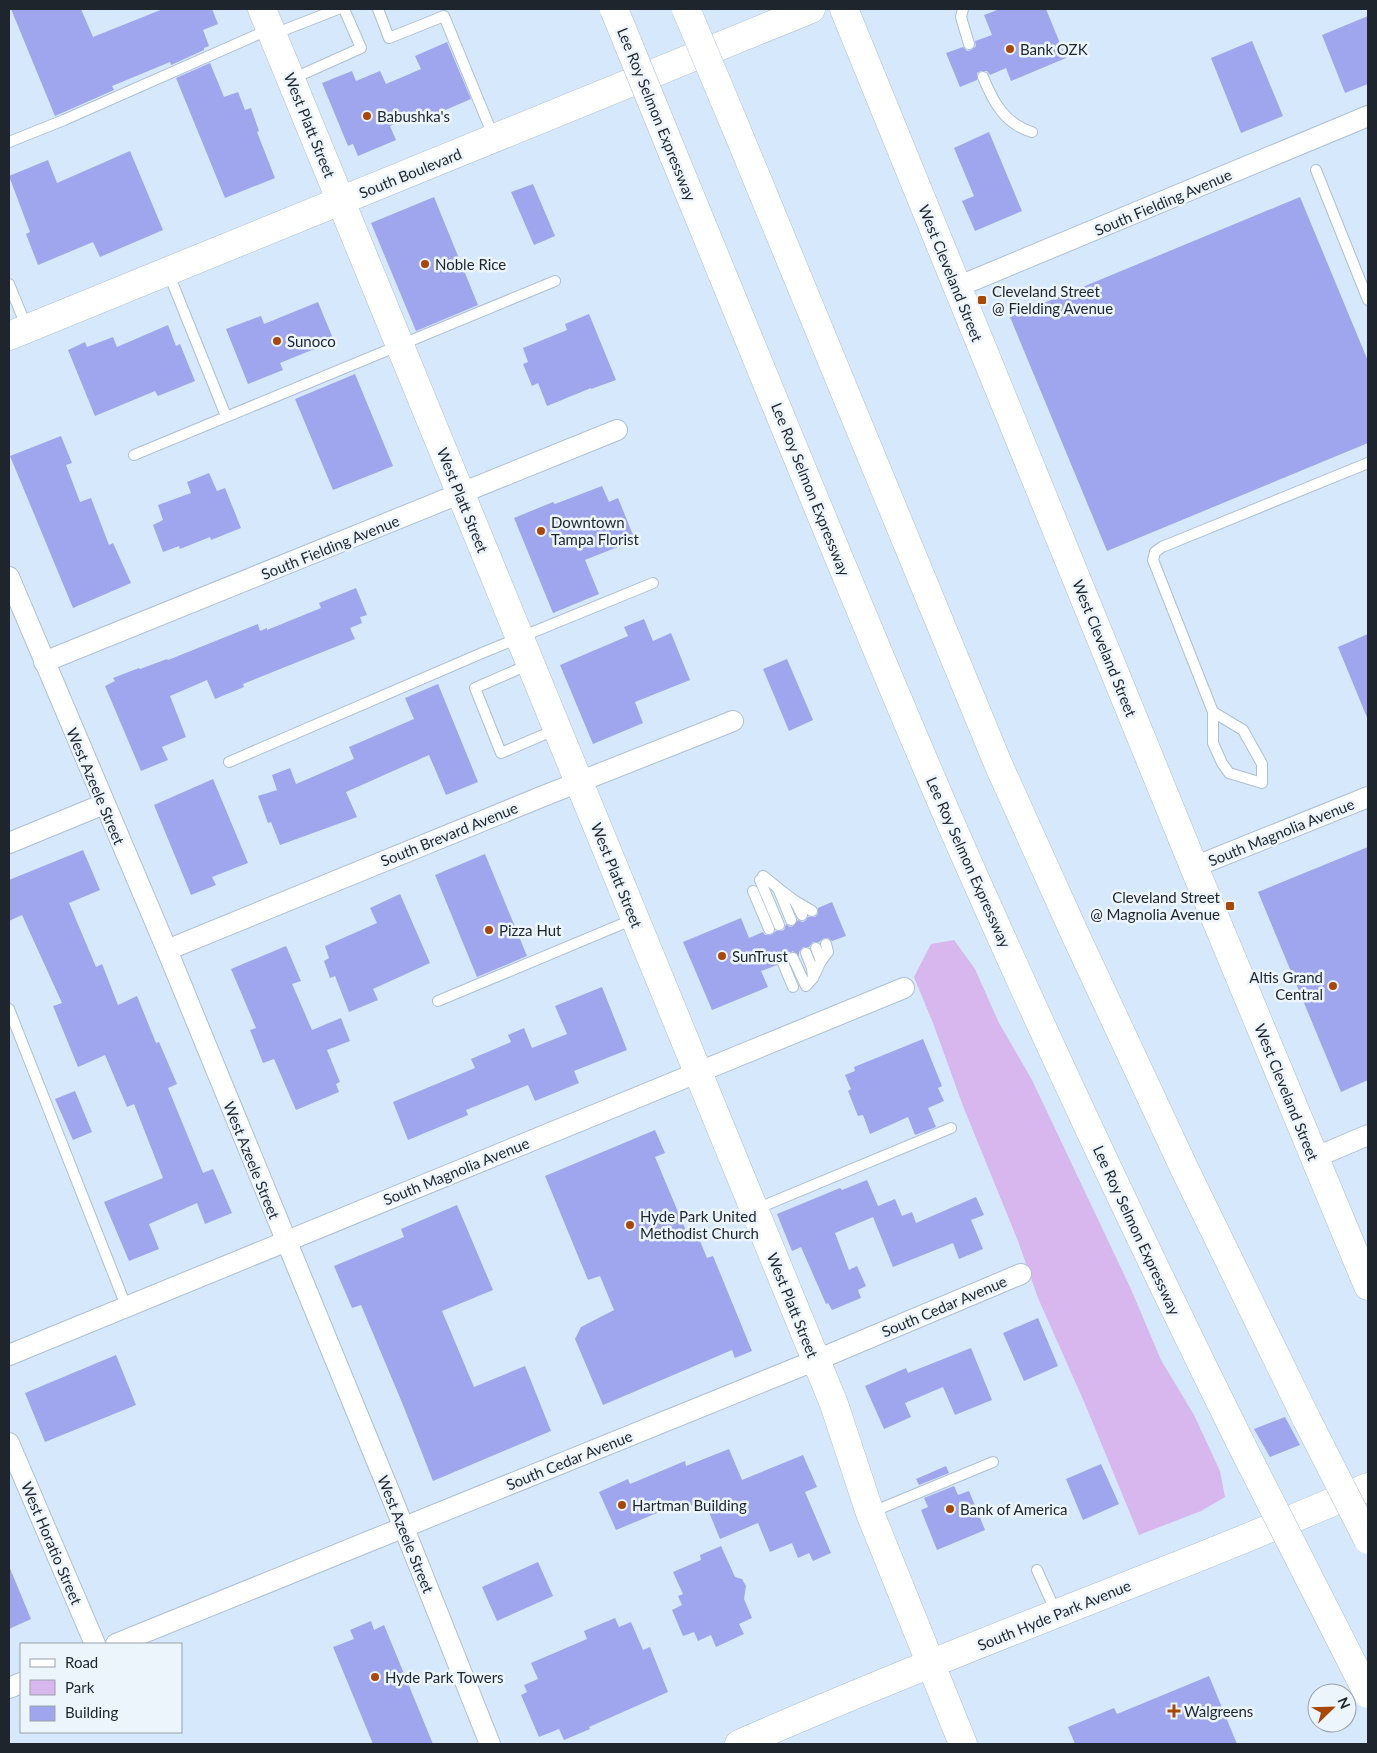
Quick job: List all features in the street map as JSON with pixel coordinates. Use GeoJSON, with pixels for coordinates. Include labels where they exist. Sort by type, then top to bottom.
{"type":"FeatureCollection","features":[{"type":"Feature","properties":{"kind":"main road","name":"Lee Roy Selmon Expressway"},"geometry":{"type":"LineString","coordinates":[[614,9],[948,816],[1020,978],[1124,1203],[1243,1448],[1368,1694]]}},
{"type":"Feature","properties":{"kind":"main road"},"geometry":{"type":"LineString","coordinates":[[686,9],[1003,774],[1181,1162],[1249,1304],[1368,1540]]}},
{"type":"Feature","properties":{"kind":"main road","name":"South Boulevard"},"geometry":{"type":"LineString","coordinates":[[18,332],[341,202],[810,9]]}},
{"type":"Feature","properties":{"kind":"main road","name":"West Cleveland Street"},"geometry":{"type":"LineString","coordinates":[[844,9],[1194,867],[1368,1286]]}},
{"type":"Feature","properties":{"kind":"main road","name":"West Platt Street"},"geometry":{"type":"LineString","coordinates":[[268,24],[834,1404],[870,1513],[963,1744]]}},
{"type":"Feature","properties":{"kind":"main road","name":"South Hyde Park Avenue"},"geometry":{"type":"LineString","coordinates":[[740,1744],[931,1664],[1171,1569],[1368,1487]]}},
{"type":"Feature","properties":{"kind":"street","name":"South Fielding Avenue"},"geometry":{"type":"LineString","coordinates":[[957,287],[1368,116]]}},
{"type":"Feature","properties":{"kind":"street","name":"South Fielding Avenue"},"geometry":{"type":"LineString","coordinates":[[44,662],[617,430]]}},
{"type":"Feature","properties":{"kind":"street","name":"West Azeele Street"},"geometry":{"type":"LineString","coordinates":[[9,578],[167,950],[490,1744]]}},
{"type":"Feature","properties":{"kind":"street","name":"South Brevard Avenue"},"geometry":{"type":"LineString","coordinates":[[167,950],[733,721]]}},
{"type":"Feature","properties":{"kind":"street","name":"South Magnolia Avenue"},"geometry":{"type":"LineString","coordinates":[[1194,867],[1368,797]]}},
{"type":"Feature","properties":{"kind":"street"},"geometry":{"type":"LineString","coordinates":[[9,843],[104,804]]}},
{"type":"Feature","properties":{"kind":"street","name":"South Magnolia Avenue"},"geometry":{"type":"LineString","coordinates":[[9,1355],[904,988]]}},
{"type":"Feature","properties":{"kind":"street"},"geometry":{"type":"LineString","coordinates":[[1314,1158],[1368,1135]]}},
{"type":"Feature","properties":{"kind":"street","name":"South Cedar Avenue"},"geometry":{"type":"LineString","coordinates":[[118,1643],[816,1360],[1021,1274]]}},
{"type":"Feature","properties":{"kind":"street","name":"West Horatio Street"},"geometry":{"type":"LineString","coordinates":[[9,1443],[95,1643]]}},
{"type":"Feature","properties":{"kind":"lane"},"geometry":{"type":"LineString","coordinates":[[9,142],[72,117],[268,24],[338,9]]}},
{"type":"Feature","properties":{"kind":"lane"},"geometry":{"type":"LineString","coordinates":[[291,80],[360,48],[344,9]]}},
{"type":"Feature","properties":{"kind":"lane"},"geometry":{"type":"LineString","coordinates":[[378,9],[390,38],[444,16],[494,138]]}},
{"type":"Feature","properties":{"kind":"lane"},"geometry":{"type":"LineString","coordinates":[[962,9],[961,17],[970,44]]}},
{"type":"Feature","properties":{"kind":"lane"},"geometry":{"type":"LineString","coordinates":[[983,77],[996,106],[1004,116],[1016,125],[1032,132]]}},
{"type":"Feature","properties":{"kind":"lane"},"geometry":{"type":"LineString","coordinates":[[1316,170],[1368,300]]}},
{"type":"Feature","properties":{"kind":"lane"},"geometry":{"type":"LineString","coordinates":[[168,272],[226,416]]}},
{"type":"Feature","properties":{"kind":"lane"},"geometry":{"type":"LineString","coordinates":[[134,455],[555,281]]}},
{"type":"Feature","properties":{"kind":"lane"},"geometry":{"type":"LineString","coordinates":[[9,284],[18,332]]}},
{"type":"Feature","properties":{"kind":"lane"},"geometry":{"type":"LineString","coordinates":[[1213,712],[1243,730],[1262,764],[1262,783],[1229,773],[1222,763],[1213,743],[1213,712],[1172,613],[1153,560],[1155,552],[1162,547],[1368,463]]}},
{"type":"Feature","properties":{"kind":"lane"},"geometry":{"type":"LineString","coordinates":[[229,762],[653,583]]}},
{"type":"Feature","properties":{"kind":"lane"},"geometry":{"type":"LineString","coordinates":[[531,664],[475,688],[501,753],[557,729]]}},
{"type":"Feature","properties":{"kind":"lane"},"geometry":{"type":"LineString","coordinates":[[779,925],[761,878],[812,911]]}},
{"type":"Feature","properties":{"kind":"lane"},"geometry":{"type":"LineString","coordinates":[[778,888],[792,920]]}},
{"type":"Feature","properties":{"kind":"lane"},"geometry":{"type":"LineString","coordinates":[[752,892],[769,929]]}},
{"type":"Feature","properties":{"kind":"lane"},"geometry":{"type":"LineString","coordinates":[[795,900],[802,915]]}},
{"type":"Feature","properties":{"kind":"lane"},"geometry":{"type":"LineString","coordinates":[[438,1001],[635,919]]}},
{"type":"Feature","properties":{"kind":"lane"},"geometry":{"type":"LineString","coordinates":[[809,982],[828,952],[826,944]]}},
{"type":"Feature","properties":{"kind":"lane"},"geometry":{"type":"LineString","coordinates":[[816,948],[822,961]]}},
{"type":"Feature","properties":{"kind":"lane"},"geometry":{"type":"LineString","coordinates":[[806,953],[812,968],[809,982]]}},
{"type":"Feature","properties":{"kind":"lane"},"geometry":{"type":"LineString","coordinates":[[793,958],[809,982]]}},
{"type":"Feature","properties":{"kind":"lane"},"geometry":{"type":"LineString","coordinates":[[783,963],[793,987]]}},
{"type":"Feature","properties":{"kind":"lane"},"geometry":{"type":"LineString","coordinates":[[9,1010],[126,1306]]}},
{"type":"Feature","properties":{"kind":"lane"},"geometry":{"type":"LineString","coordinates":[[754,1210],[951,1128]]}},
{"type":"Feature","properties":{"kind":"lane"},"geometry":{"type":"LineString","coordinates":[[870,1513],[993,1462]]}},
{"type":"Feature","properties":{"kind":"lane"},"geometry":{"type":"LineString","coordinates":[[1037,1570],[1056,1613]]}},
{"type":"Feature","properties":{"kind":"green space"},"geometry":{"type":"Polygon","coordinates":[[[954,940],[975,969],[999,1023],[1032,1080],[1130,1287],[1161,1360],[1194,1415],[1220,1471],[1225,1497],[1201,1511],[1139,1535],[1085,1404],[1038,1298],[1018,1241],[963,1106],[914,977],[931,944],[954,940]]]}},
{"type":"Feature","properties":{"kind":"building"},"geometry":{"type":"Polygon","coordinates":[[[11,9],[81,9],[93,37],[163,9],[212,9],[218,24],[203,30],[209,46],[204,48],[204,50],[171,65],[170,62],[112,86],[114,90],[55,116],[11,9]]]}},
{"type":"Feature","properties":{"kind":"building","name":"Bank OZK"},"geometry":{"type":"Polygon","coordinates":[[[1000,9],[1046,9],[1066,58],[1011,81],[1006,68],[990,75],[987,71],[981,71],[977,73],[977,80],[960,87],[946,53],[963,47],[967,51],[971,50],[976,46],[975,41],[992,35],[984,15],[1000,9]]]}},
{"type":"Feature","properties":{"kind":"building"},"geometry":{"type":"Polygon","coordinates":[[[1368,16],[1368,84],[1345,93],[1322,35],[1368,16]]]}},
{"type":"Feature","properties":{"kind":"building"},"geometry":{"type":"Polygon","coordinates":[[[1252,41],[1283,116],[1241,133],[1211,58],[1252,41]]]}},
{"type":"Feature","properties":{"kind":"building"},"geometry":{"type":"Polygon","coordinates":[[[447,42],[471,99],[429,117],[426,110],[390,126],[396,140],[358,156],[353,144],[348,146],[322,83],[352,71],[356,81],[380,71],[386,84],[421,69],[415,56],[447,42]]]}},
{"type":"Feature","properties":{"kind":"building"},"geometry":{"type":"Polygon","coordinates":[[[210,63],[224,97],[238,92],[245,110],[251,108],[259,131],[257,132],[275,178],[225,198],[176,78],[210,63]]]}},
{"type":"Feature","properties":{"kind":"building"},"geometry":{"type":"Polygon","coordinates":[[[989,132],[1022,211],[975,231],[962,201],[974,196],[954,148],[989,132]]]}},
{"type":"Feature","properties":{"kind":"building"},"geometry":{"type":"Polygon","coordinates":[[[130,151],[163,230],[100,257],[93,242],[38,265],[26,234],[30,232],[9,176],[48,160],[57,183],[130,151]]]}},
{"type":"Feature","properties":{"kind":"building"},"geometry":{"type":"Polygon","coordinates":[[[533,184],[555,236],[534,245],[511,192],[533,184]]]}},
{"type":"Feature","properties":{"kind":"building","name":"Noble Rice"},"geometry":{"type":"Polygon","coordinates":[[[434,197],[478,305],[416,331],[371,223],[434,197]]]}},
{"type":"Feature","properties":{"kind":"building"},"geometry":{"type":"Polygon","coordinates":[[[1300,197],[1368,361],[1368,443],[1107,551],[1010,317],[1300,197]]]}},
{"type":"Feature","properties":{"kind":"building"},"geometry":{"type":"Polygon","coordinates":[[[318,302],[334,341],[280,363],[283,370],[248,384],[226,329],[261,316],[264,324],[318,302]]]}},
{"type":"Feature","properties":{"kind":"building"},"geometry":{"type":"Polygon","coordinates":[[[589,314],[616,380],[547,406],[538,383],[532,386],[523,364],[528,362],[523,348],[567,330],[565,324],[589,314]]]}},
{"type":"Feature","properties":{"kind":"building"},"geometry":{"type":"Polygon","coordinates":[[[168,325],[176,346],[180,344],[195,381],[158,396],[155,391],[95,416],[68,350],[85,342],[87,347],[113,337],[117,347],[168,325]]]}},
{"type":"Feature","properties":{"kind":"building"},"geometry":{"type":"Polygon","coordinates":[[[355,374],[393,466],[333,490],[295,399],[355,374]]]}},
{"type":"Feature","properties":{"kind":"building"},"geometry":{"type":"Polygon","coordinates":[[[61,436],[72,463],[66,465],[80,502],[91,498],[109,545],[113,543],[131,583],[73,608],[10,456],[61,436]]]}},
{"type":"Feature","properties":{"kind":"building"},"geometry":{"type":"Polygon","coordinates":[[[209,473],[217,491],[225,488],[241,528],[211,540],[210,537],[180,549],[179,546],[163,552],[153,525],[163,520],[158,505],[191,493],[187,482],[209,473]]]}},
{"type":"Feature","properties":{"kind":"building"},"geometry":{"type":"Polygon","coordinates":[[[602,486],[609,502],[618,498],[635,540],[585,560],[599,594],[553,613],[514,518],[553,502],[555,504],[602,486]]]}},
{"type":"Feature","properties":{"kind":"building"},"geometry":{"type":"Polygon","coordinates":[[[356,588],[367,615],[360,617],[362,623],[350,628],[355,639],[243,684],[244,687],[215,699],[207,680],[170,696],[186,737],[162,747],[168,760],[141,771],[105,686],[115,681],[113,678],[168,660],[258,624],[260,631],[267,628],[267,630],[321,608],[319,603],[356,588]]]}},
{"type":"Feature","properties":{"kind":"building"},"geometry":{"type":"Polygon","coordinates":[[[644,619],[653,641],[671,633],[690,680],[635,702],[643,723],[593,744],[560,665],[628,636],[624,627],[644,619]]]}},
{"type":"Feature","properties":{"kind":"building"},"geometry":{"type":"Polygon","coordinates":[[[1368,634],[1368,720],[1338,647],[1368,634]]]}},
{"type":"Feature","properties":{"kind":"building"},"geometry":{"type":"Polygon","coordinates":[[[787,659],[813,720],[789,731],[763,669],[787,659]]]}},
{"type":"Feature","properties":{"kind":"building"},"geometry":{"type":"Polygon","coordinates":[[[438,684],[478,782],[446,795],[429,755],[346,792],[357,817],[280,845],[271,822],[268,823],[258,796],[277,790],[272,775],[290,768],[296,784],[354,759],[349,747],[414,719],[405,698],[438,684]]]}},
{"type":"Feature","properties":{"kind":"building"},"geometry":{"type":"Polygon","coordinates":[[[213,779],[248,863],[212,877],[216,885],[191,895],[154,805],[213,779]]]}},
{"type":"Feature","properties":{"kind":"building","name":"Altis Grand Central"},"geometry":{"type":"Polygon","coordinates":[[[1368,847],[1368,1080],[1341,1092],[1258,892],[1368,847]]]}},
{"type":"Feature","properties":{"kind":"building"},"geometry":{"type":"Polygon","coordinates":[[[83,850],[100,890],[69,903],[96,967],[102,964],[118,1005],[137,996],[156,1043],[159,1042],[177,1084],[168,1088],[203,1173],[213,1169],[232,1213],[205,1224],[197,1203],[149,1224],[159,1249],[129,1261],[104,1202],[163,1178],[134,1104],[127,1107],[105,1055],[78,1067],[53,1006],[62,1003],[22,915],[9,921],[9,880],[83,850]]]}},
{"type":"Feature","properties":{"kind":"building"},"geometry":{"type":"Polygon","coordinates":[[[485,854],[527,956],[477,977],[435,875],[485,854]]]}},
{"type":"Feature","properties":{"kind":"building"},"geometry":{"type":"Polygon","coordinates":[[[400,894],[430,963],[373,989],[378,1000],[349,1012],[335,976],[330,978],[324,961],[329,958],[325,946],[377,923],[370,908],[400,894]]]}},
{"type":"Feature","properties":{"kind":"building","name":"SunTrust"},"geometry":{"type":"Polygon","coordinates":[[[832,902],[846,936],[832,941],[824,938],[819,942],[813,942],[809,947],[803,947],[799,952],[799,956],[793,951],[786,957],[780,957],[777,959],[777,965],[761,971],[768,987],[712,1010],[683,942],[741,918],[749,938],[763,932],[765,935],[771,935],[776,931],[784,930],[786,924],[790,927],[798,920],[802,922],[808,917],[815,917],[818,914],[818,908],[832,902]]]}},
{"type":"Feature","properties":{"kind":"building"},"geometry":{"type":"Polygon","coordinates":[[[286,946],[301,981],[292,984],[312,1030],[341,1018],[350,1041],[327,1050],[340,1082],[336,1084],[339,1092],[296,1110],[274,1059],[263,1063],[250,1030],[256,1028],[231,969],[286,946]]]}},
{"type":"Feature","properties":{"kind":"building"},"geometry":{"type":"Polygon","coordinates":[[[602,987],[627,1050],[574,1071],[579,1083],[535,1101],[528,1085],[466,1110],[468,1115],[408,1140],[393,1102],[475,1068],[471,1059],[511,1042],[508,1035],[524,1028],[532,1048],[567,1034],[555,1006],[602,987]]]}},
{"type":"Feature","properties":{"kind":"building"},"geometry":{"type":"Polygon","coordinates":[[[923,1039],[942,1086],[938,1088],[944,1101],[928,1108],[936,1127],[915,1135],[908,1117],[870,1134],[863,1115],[858,1116],[848,1091],[851,1089],[845,1075],[855,1071],[854,1067],[923,1039]]]}},
{"type":"Feature","properties":{"kind":"building"},"geometry":{"type":"Polygon","coordinates":[[[75,1091],[92,1132],[73,1140],[55,1099],[75,1091]]]}},
{"type":"Feature","properties":{"kind":"building"},"geometry":{"type":"Polygon","coordinates":[[[655,1130],[665,1153],[655,1157],[689,1238],[697,1234],[707,1258],[713,1256],[752,1351],[735,1358],[732,1350],[603,1405],[575,1339],[581,1327],[614,1310],[600,1276],[588,1280],[545,1176],[655,1130]]]}},
{"type":"Feature","properties":{"kind":"building"},"geometry":{"type":"Polygon","coordinates":[[[867,1180],[878,1206],[895,1199],[902,1216],[912,1212],[916,1223],[976,1197],[984,1215],[971,1220],[983,1249],[959,1259],[953,1243],[893,1267],[873,1217],[835,1233],[849,1270],[857,1266],[866,1286],[858,1290],[861,1298],[832,1310],[828,1303],[826,1304],[801,1247],[792,1251],[777,1214],[840,1188],[842,1190],[867,1180]]]}},
{"type":"Feature","properties":{"kind":"building"},"geometry":{"type":"Polygon","coordinates":[[[457,1205],[493,1290],[442,1311],[474,1387],[525,1366],[551,1431],[433,1481],[361,1305],[352,1308],[334,1266],[404,1237],[401,1229],[457,1205]]]}},
{"type":"Feature","properties":{"kind":"building"},"geometry":{"type":"Polygon","coordinates":[[[1038,1318],[1058,1366],[1024,1381],[1003,1333],[1038,1318]]]}},
{"type":"Feature","properties":{"kind":"building"},"geometry":{"type":"Polygon","coordinates":[[[971,1348],[992,1400],[955,1415],[943,1387],[905,1403],[911,1417],[884,1429],[865,1386],[906,1368],[908,1373],[971,1348]]]}},
{"type":"Feature","properties":{"kind":"building"},"geometry":{"type":"Polygon","coordinates":[[[116,1355],[136,1405],[45,1442],[25,1393],[116,1355]]]}},
{"type":"Feature","properties":{"kind":"building"},"geometry":{"type":"Polygon","coordinates":[[[1285,1417],[1300,1445],[1270,1457],[1254,1429],[1285,1417]]]}},
{"type":"Feature","properties":{"kind":"building"},"geometry":{"type":"Polygon","coordinates":[[[729,1449],[742,1480],[803,1455],[817,1487],[805,1492],[831,1553],[813,1561],[809,1553],[798,1558],[792,1543],[770,1552],[758,1523],[720,1539],[704,1500],[676,1512],[674,1506],[616,1530],[599,1492],[628,1479],[630,1484],[685,1461],[686,1466],[729,1449]]]}},
{"type":"Feature","properties":{"kind":"building"},"geometry":{"type":"Polygon","coordinates":[[[1101,1464],[1119,1504],[1083,1520],[1066,1479],[1101,1464]]]}},
{"type":"Feature","properties":{"kind":"building"},"geometry":{"type":"Polygon","coordinates":[[[946,1466],[949,1473],[919,1485],[916,1479],[946,1466]]]}},
{"type":"Feature","properties":{"kind":"building","name":"Bank of America"},"geometry":{"type":"Polygon","coordinates":[[[954,1486],[958,1495],[969,1491],[985,1530],[937,1550],[921,1510],[928,1507],[924,1498],[954,1486]]]}},
{"type":"Feature","properties":{"kind":"building"},"geometry":{"type":"Polygon","coordinates":[[[721,1546],[735,1577],[742,1579],[746,1586],[744,1599],[752,1618],[739,1624],[744,1634],[716,1647],[711,1635],[698,1641],[694,1632],[683,1636],[672,1610],[682,1605],[678,1596],[683,1594],[673,1572],[701,1560],[700,1555],[721,1546]]]}},
{"type":"Feature","properties":{"kind":"building"},"geometry":{"type":"Polygon","coordinates":[[[538,1562],[553,1596],[497,1621],[482,1587],[538,1562]]]}},
{"type":"Feature","properties":{"kind":"building"},"geometry":{"type":"Polygon","coordinates":[[[9,1566],[31,1619],[9,1629],[9,1566]]]}},
{"type":"Feature","properties":{"kind":"building"},"geometry":{"type":"Polygon","coordinates":[[[615,1618],[619,1627],[631,1622],[643,1650],[650,1647],[668,1692],[564,1740],[559,1729],[539,1737],[521,1695],[527,1692],[524,1685],[538,1679],[531,1663],[587,1639],[584,1631],[615,1618]]]}},
{"type":"Feature","properties":{"kind":"building","name":"Hyde Park Towers"},"geometry":{"type":"Polygon","coordinates":[[[371,1621],[374,1630],[384,1625],[433,1744],[373,1744],[333,1647],[354,1639],[350,1630],[371,1621]]]}},
{"type":"Feature","properties":{"kind":"building","name":"Walgreens"},"geometry":{"type":"Polygon","coordinates":[[[1209,1676],[1237,1744],[1075,1744],[1068,1727],[1114,1708],[1117,1714],[1209,1676]]]}},
{"type":"Feature","properties":{"kind":"place","name":"Bank OZK"},"geometry":{"type":"Point","coordinates":[1010,49]}},
{"type":"Feature","properties":{"kind":"place","name":"Babushka's"},"geometry":{"type":"Point","coordinates":[367,116]}},
{"type":"Feature","properties":{"kind":"place","name":"Noble Rice"},"geometry":{"type":"Point","coordinates":[425,264]}},
{"type":"Feature","properties":{"kind":"place","name":"Cleveland Street @ Fielding Avenue"},"geometry":{"type":"Point","coordinates":[982,300]}},
{"type":"Feature","properties":{"kind":"place","name":"Sunoco"},"geometry":{"type":"Point","coordinates":[277,341]}},
{"type":"Feature","properties":{"kind":"place","name":"Downtown Tampa Florist"},"geometry":{"type":"Point","coordinates":[541,531]}},
{"type":"Feature","properties":{"kind":"place","name":"Cleveland Street @ Magnolia Avenue"},"geometry":{"type":"Point","coordinates":[1230,906]}},
{"type":"Feature","properties":{"kind":"place","name":"Pizza Hut"},"geometry":{"type":"Point","coordinates":[489,930]}},
{"type":"Feature","properties":{"kind":"place","name":"SunTrust"},"geometry":{"type":"Point","coordinates":[722,956]}},
{"type":"Feature","properties":{"kind":"place","name":"Altis Grand Central"},"geometry":{"type":"Point","coordinates":[1333,986]}},
{"type":"Feature","properties":{"kind":"place","name":"Hyde Park United Methodist Church"},"geometry":{"type":"Point","coordinates":[630,1225]}},
{"type":"Feature","properties":{"kind":"place","name":"Hartman Building"},"geometry":{"type":"Point","coordinates":[622,1505]}},
{"type":"Feature","properties":{"kind":"place","name":"Bank of America"},"geometry":{"type":"Point","coordinates":[950,1509]}},
{"type":"Feature","properties":{"kind":"place","name":"Hyde Park Towers"},"geometry":{"type":"Point","coordinates":[375,1677]}},
{"type":"Feature","properties":{"kind":"place","name":"Walgreens"},"geometry":{"type":"Point","coordinates":[1174,1711]}}]}
